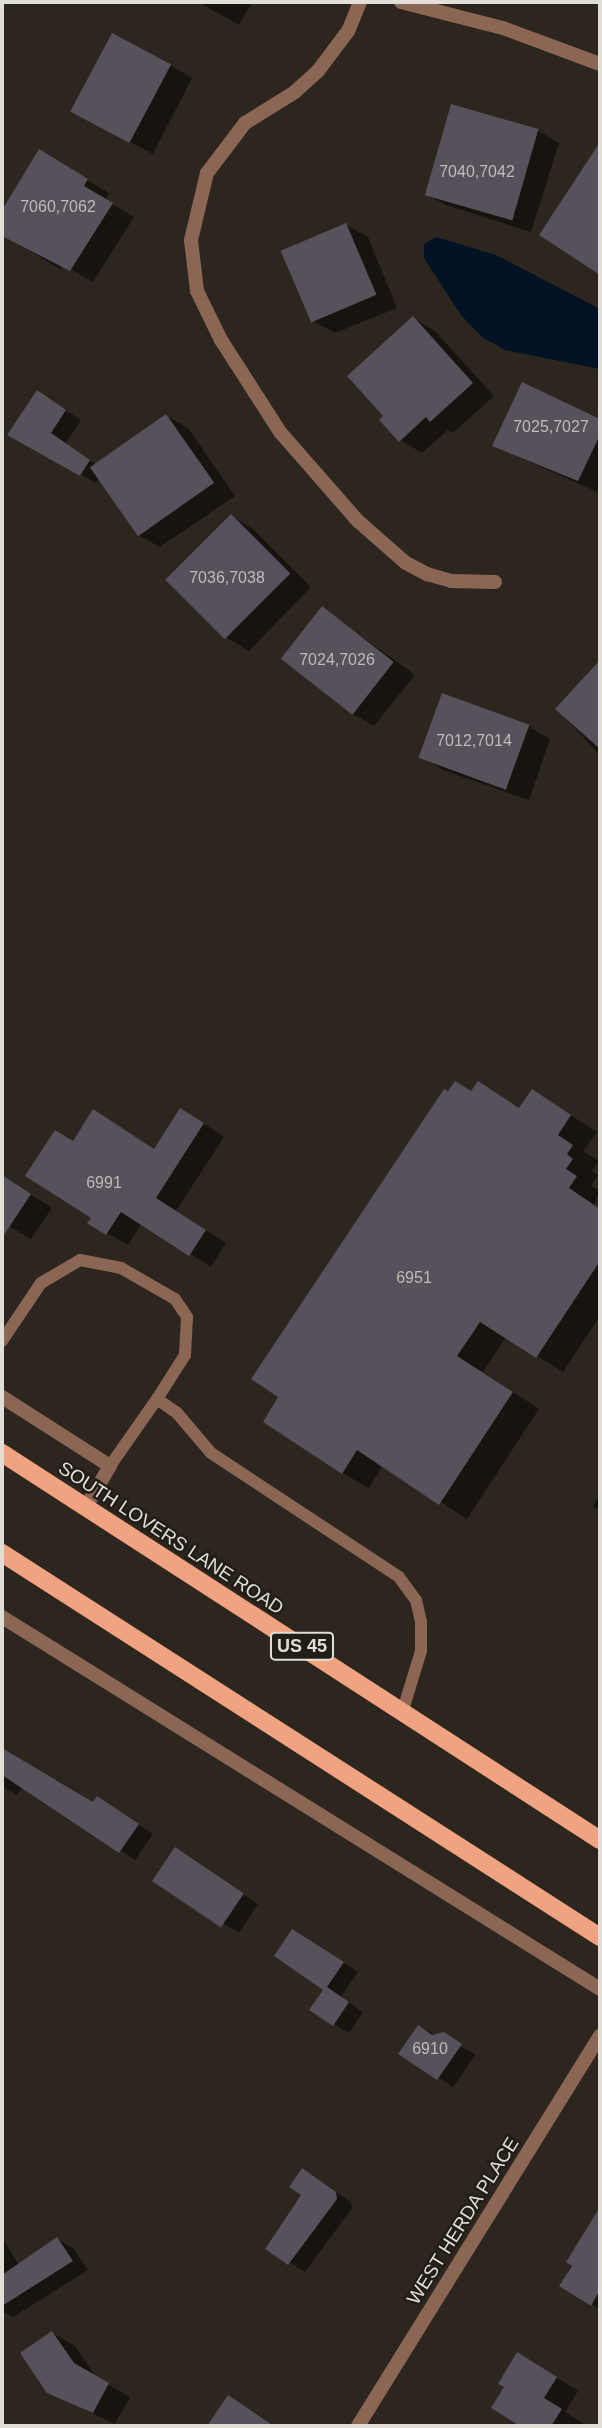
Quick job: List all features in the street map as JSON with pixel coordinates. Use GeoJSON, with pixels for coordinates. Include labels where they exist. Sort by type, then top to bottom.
{"type":"FeatureCollection","features":[{"type":"Feature","properties":{"kind":"main road","name":"SOUTH LOVERS LANE ROAD"},"geometry":{"type":"LineString","coordinates":[[2,1453],[403,1710],[600,1840]]}},
{"type":"Feature","properties":{"kind":"main road"},"geometry":{"type":"LineString","coordinates":[[2,1553],[600,1937]]}},
{"type":"Feature","properties":{"kind":"street"},"geometry":{"type":"LineString","coordinates":[[360,2],[341,41],[318,71],[295,92],[245,124],[207,173],[191,240],[197,291],[221,340],[272,420],[358,521],[406,563],[427,574],[451,581],[495,582]]}},
{"type":"Feature","properties":{"kind":"street"},"geometry":{"type":"LineString","coordinates":[[401,2],[503,28],[600,64]]}},
{"type":"Feature","properties":{"kind":"street"},"geometry":{"type":"LineString","coordinates":[[2,1397],[110,1466],[85,1508]]}},
{"type":"Feature","properties":{"kind":"street"},"geometry":{"type":"LineString","coordinates":[[2,1617],[600,1989]]}},
{"type":"Feature","properties":{"kind":"street","name":"WEST HERDA PLACE"},"geometry":{"type":"LineString","coordinates":[[358,2426],[600,2036]]}},
{"type":"Feature","properties":{"kind":"lane"},"geometry":{"type":"LineString","coordinates":[[2,1341],[41,1283],[80,1260],[121,1268],[175,1299],[187,1317],[185,1355],[110,1466]]}},
{"type":"Feature","properties":{"kind":"lane"},"geometry":{"type":"LineString","coordinates":[[157,1399],[177,1413],[211,1453],[399,1577],[416,1600],[421,1622],[421,1651],[403,1710]]}},
{"type":"Feature","properties":{"kind":"water"},"geometry":{"type":"Polygon","coordinates":[[[436,237],[496,255],[600,309],[600,369],[505,350],[482,337],[461,315],[424,258],[424,244],[436,237]]]}},
{"type":"Feature","properties":{"kind":"building"},"geometry":{"type":"Polygon","coordinates":[[[112,33],[171,64],[129,143],[70,112],[112,33]]]}},
{"type":"Feature","properties":{"kind":"building"},"geometry":{"type":"Polygon","coordinates":[[[451,104],[538,129],[512,220],[425,195],[451,104]]]}},
{"type":"Feature","properties":{"kind":"building"},"geometry":{"type":"Polygon","coordinates":[[[600,142],[600,275],[539,235],[600,142]]]}},
{"type":"Feature","properties":{"kind":"building"},"geometry":{"type":"Polygon","coordinates":[[[39,149],[88,179],[84,186],[113,203],[70,271],[2,236],[2,210],[39,149]]]}},
{"type":"Feature","properties":{"kind":"building"},"geometry":{"type":"Polygon","coordinates":[[[346,223],[376,295],[311,323],[281,251],[346,223]]]}},
{"type":"Feature","properties":{"kind":"building"},"geometry":{"type":"Polygon","coordinates":[[[413,316],[473,383],[430,422],[426,417],[399,442],[379,420],[383,416],[347,376],[413,316]]]}},
{"type":"Feature","properties":{"kind":"building"},"geometry":{"type":"Polygon","coordinates":[[[522,382],[600,419],[600,435],[578,481],[492,446],[522,382]]]}},
{"type":"Feature","properties":{"kind":"building"},"geometry":{"type":"Polygon","coordinates":[[[37,390],[66,410],[51,433],[90,460],[80,476],[7,435],[37,390]]]}},
{"type":"Feature","properties":{"kind":"building"},"geometry":{"type":"Polygon","coordinates":[[[166,414],[214,483],[138,536],[90,467],[166,414]]]}},
{"type":"Feature","properties":{"kind":"building"},"geometry":{"type":"Polygon","coordinates":[[[231,514],[290,573],[225,639],[165,580],[231,514]]]}},
{"type":"Feature","properties":{"kind":"building"},"geometry":{"type":"Polygon","coordinates":[[[322,606],[394,662],[352,715],[281,659],[322,606]]]}},
{"type":"Feature","properties":{"kind":"building"},"geometry":{"type":"Polygon","coordinates":[[[600,660],[600,749],[555,709],[600,660]]]}},
{"type":"Feature","properties":{"kind":"building"},"geometry":{"type":"Polygon","coordinates":[[[442,693],[529,725],[506,790],[418,758],[442,693]]]}},
{"type":"Feature","properties":{"kind":"building"},"geometry":{"type":"Polygon","coordinates":[[[455,1081],[471,1091],[478,1081],[519,1108],[532,1089],[571,1115],[558,1135],[573,1145],[567,1154],[573,1159],[566,1169],[577,1176],[569,1188],[600,1209],[600,1261],[536,1358],[480,1322],[457,1356],[513,1392],[439,1505],[357,1450],[342,1474],[263,1422],[278,1397],[251,1379],[444,1089],[448,1091],[455,1081]]]}},
{"type":"Feature","properties":{"kind":"building"},"geometry":{"type":"Polygon","coordinates":[[[180,1108],[204,1123],[156,1198],[206,1230],[189,1256],[121,1212],[106,1235],[87,1223],[91,1218],[25,1176],[55,1130],[73,1141],[93,1109],[154,1149],[180,1108]]]}},
{"type":"Feature","properties":{"kind":"building"},"geometry":{"type":"Polygon","coordinates":[[[2,1175],[31,1194],[2,1238],[2,1175]]]}},
{"type":"Feature","properties":{"kind":"building"},"geometry":{"type":"Polygon","coordinates":[[[2,1748],[93,1802],[97,1796],[139,1824],[119,1853],[2,1775],[2,1748]]]}},
{"type":"Feature","properties":{"kind":"building"},"geometry":{"type":"Polygon","coordinates":[[[175,1847],[244,1893],[221,1927],[152,1881],[175,1847]]]}},
{"type":"Feature","properties":{"kind":"building"},"geometry":{"type":"Polygon","coordinates":[[[292,1929],[344,1962],[327,1987],[349,2002],[333,2026],[309,2010],[323,1990],[274,1956],[292,1929]]]}},
{"type":"Feature","properties":{"kind":"building"},"geometry":{"type":"Polygon","coordinates":[[[418,2025],[432,2035],[444,2032],[462,2044],[437,2080],[398,2054],[418,2025]]]}},
{"type":"Feature","properties":{"kind":"building"},"geometry":{"type":"Polygon","coordinates":[[[302,2168],[336,2192],[337,2199],[288,2265],[265,2249],[301,2195],[289,2187],[302,2168]]]}},
{"type":"Feature","properties":{"kind":"building"},"geometry":{"type":"Polygon","coordinates":[[[600,2207],[600,2290],[591,2306],[559,2286],[572,2266],[566,2262],[600,2207]]]}},
{"type":"Feature","properties":{"kind":"building"},"geometry":{"type":"Polygon","coordinates":[[[57,2237],[73,2261],[2,2306],[2,2275],[57,2237]]]}},
{"type":"Feature","properties":{"kind":"building"},"geometry":{"type":"Polygon","coordinates":[[[52,2331],[74,2363],[109,2383],[93,2413],[47,2393],[20,2353],[52,2331]]]}},
{"type":"Feature","properties":{"kind":"building"},"geometry":{"type":"Polygon","coordinates":[[[517,2352],[557,2377],[544,2398],[562,2409],[551,2426],[520,2426],[491,2408],[504,2387],[498,2384],[517,2352]]]}},
{"type":"Feature","properties":{"kind":"building"},"geometry":{"type":"Polygon","coordinates":[[[228,2395],[274,2426],[207,2426],[228,2395]]]}}]}
